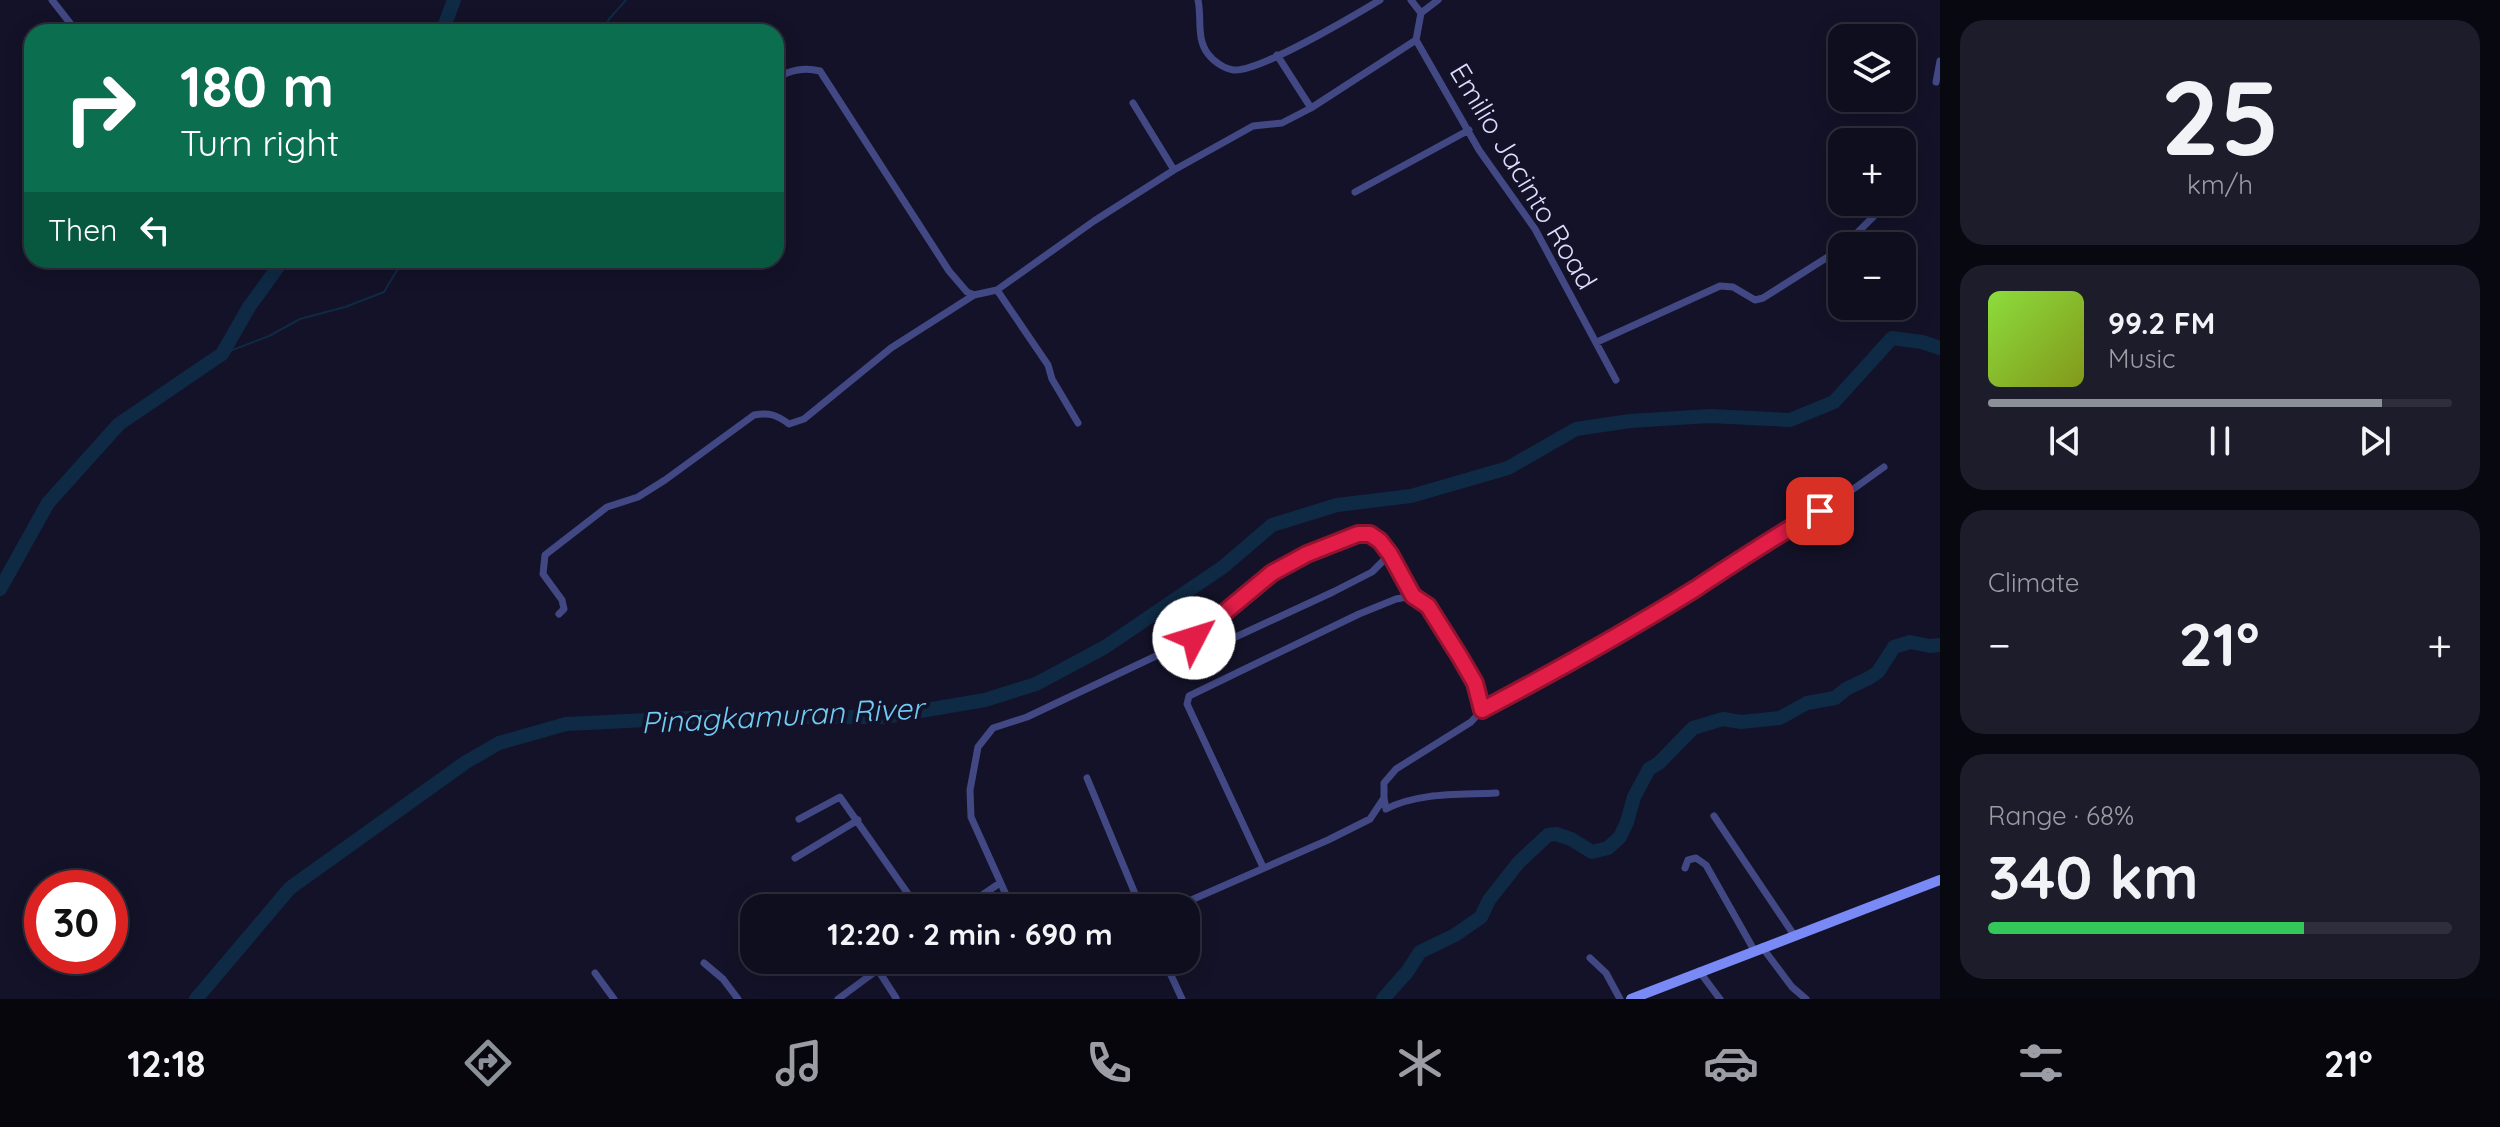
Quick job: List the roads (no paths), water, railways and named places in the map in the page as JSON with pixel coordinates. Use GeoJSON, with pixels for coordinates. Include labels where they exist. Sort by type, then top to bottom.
{"type":"FeatureCollection","features":[{"type":"Feature","properties":{"kind":"street"},"geometry":{"type":"LineString","coordinates":[[52,0],[71,24]]}},
{"type":"Feature","properties":{"kind":"street"},"geometry":{"type":"LineString","coordinates":[[1198,0],[1202,45],[1209,57],[1224,67],[1245,69],[1380,0]]}},
{"type":"Feature","properties":{"kind":"street"},"geometry":{"type":"LineString","coordinates":[[1411,0],[1421,13]]}},
{"type":"Feature","properties":{"kind":"street"},"geometry":{"type":"LineString","coordinates":[[559,614],[564,609],[562,600],[543,574],[545,555],[592,517],[607,507],[638,497],[656,486],[754,415],[766,412],[778,415],[789,424],[804,419],[891,348],[974,295],[997,290],[1094,221],[1174,170],[1253,126],[1282,123],[1311,108],[1416,40],[1421,13],[1438,0]]}},
{"type":"Feature","properties":{"kind":"street","name":"Emilio Jacinto Road"},"geometry":{"type":"LineString","coordinates":[[1416,40],[1479,150],[1535,229],[1616,380]]}},
{"type":"Feature","properties":{"kind":"street"},"geometry":{"type":"LineString","coordinates":[[1277,55],[1311,108]]}},
{"type":"Feature","properties":{"kind":"street"},"geometry":{"type":"LineString","coordinates":[[1936,82],[1940,61]]}},
{"type":"Feature","properties":{"kind":"street"},"geometry":{"type":"LineString","coordinates":[[784,75],[808,68],[820,71],[949,271],[967,292],[974,295]]}},
{"type":"Feature","properties":{"kind":"street"},"geometry":{"type":"LineString","coordinates":[[1133,103],[1174,170]]}},
{"type":"Feature","properties":{"kind":"street"},"geometry":{"type":"LineString","coordinates":[[1355,192],[1469,130]]}},
{"type":"Feature","properties":{"kind":"street"},"geometry":{"type":"LineString","coordinates":[[1858,232],[1874,216]]}},
{"type":"Feature","properties":{"kind":"street"},"geometry":{"type":"LineString","coordinates":[[1597,342],[1720,286],[1733,287],[1755,300],[1763,298],[1828,257]]}},
{"type":"Feature","properties":{"kind":"street"},"geometry":{"type":"LineString","coordinates":[[997,290],[1048,365],[1052,379],[1078,423]]}},
{"type":"Feature","properties":{"kind":"street"},"geometry":{"type":"LineString","coordinates":[[1496,793],[1407,800],[1386,809],[1384,783],[1396,769],[1471,722],[1482,710],[1561,668],[1694,589],[1769,539],[1845,495],[1884,467]]}},
{"type":"Feature","properties":{"kind":"street"},"geometry":{"type":"LineString","coordinates":[[1005,894],[971,817],[970,790],[978,747],[993,728],[1027,717],[1194,638],[1272,573],[1307,554],[1358,534],[1370,534],[1380,541],[1413,596],[1428,606],[1475,683],[1482,710]]}},
{"type":"Feature","properties":{"kind":"street"},"geometry":{"type":"LineString","coordinates":[[1173,666],[1372,572],[1390,554]]}},
{"type":"Feature","properties":{"kind":"street"},"geometry":{"type":"LineString","coordinates":[[1263,867],[1187,704],[1189,696],[1359,614],[1396,599],[1413,596]]}},
{"type":"Feature","properties":{"kind":"street"},"geometry":{"type":"LineString","coordinates":[[1087,778],[1135,894]]}},
{"type":"Feature","properties":{"kind":"street"},"geometry":{"type":"LineString","coordinates":[[799,819],[840,797],[908,894]]}},
{"type":"Feature","properties":{"kind":"street"},"geometry":{"type":"LineString","coordinates":[[1200,896],[1370,819],[1384,798]]}},
{"type":"Feature","properties":{"kind":"street"},"geometry":{"type":"LineString","coordinates":[[1714,816],[1794,935]]}},
{"type":"Feature","properties":{"kind":"street"},"geometry":{"type":"LineString","coordinates":[[795,858],[858,820]]}},
{"type":"Feature","properties":{"kind":"street"},"geometry":{"type":"LineString","coordinates":[[1685,868],[1688,860],[1696,858],[1706,865],[1758,949],[1806,999]]}},
{"type":"Feature","properties":{"kind":"street"},"geometry":{"type":"LineString","coordinates":[[1631,999],[1940,880]]}},
{"type":"Feature","properties":{"kind":"street"},"geometry":{"type":"LineString","coordinates":[[984,894],[1000,883]]}},
{"type":"Feature","properties":{"kind":"street"},"geometry":{"type":"LineString","coordinates":[[1590,958],[1606,973],[1620,999]]}},
{"type":"Feature","properties":{"kind":"street"},"geometry":{"type":"LineString","coordinates":[[704,963],[723,979],[738,999]]}},
{"type":"Feature","properties":{"kind":"street"},"geometry":{"type":"LineString","coordinates":[[1699,971],[1720,999]]}},
{"type":"Feature","properties":{"kind":"street"},"geometry":{"type":"LineString","coordinates":[[595,973],[614,999]]}},
{"type":"Feature","properties":{"kind":"street"},"geometry":{"type":"LineString","coordinates":[[838,999],[872,974]]}},
{"type":"Feature","properties":{"kind":"street"},"geometry":{"type":"LineString","coordinates":[[881,974],[896,998]]}},
{"type":"Feature","properties":{"kind":"street"},"geometry":{"type":"LineString","coordinates":[[1170,974],[1182,999]]}},
{"type":"Feature","properties":{"kind":"waterway"},"geometry":{"type":"LineString","coordinates":[[445,24],[454,0]]}},
{"type":"Feature","properties":{"kind":"waterway"},"geometry":{"type":"LineString","coordinates":[[607,24],[626,0]]}},
{"type":"Feature","properties":{"kind":"waterway"},"geometry":{"type":"LineString","coordinates":[[0,589],[48,503],[119,424],[222,354],[249,307],[277,268]]}},
{"type":"Feature","properties":{"kind":"waterway"},"geometry":{"type":"LineString","coordinates":[[222,354],[269,336],[300,319],[384,292],[398,268]]}},
{"type":"Feature","properties":{"kind":"waterway","name":"Pinagkamuran River"},"geometry":{"type":"LineString","coordinates":[[196,999],[290,888],[466,762],[499,743],[566,724],[708,717],[885,717],[985,700],[1036,684],[1105,647],[1223,567],[1272,525],[1337,505],[1411,496],[1508,468],[1576,429],[1630,421],[1710,416],[1790,420],[1834,402],[1892,338],[1940,348]]}},
{"type":"Feature","properties":{"kind":"waterway"},"geometry":{"type":"LineString","coordinates":[[1383,999],[1420,952],[1455,935],[1481,917],[1489,900],[1519,862],[1548,835],[1571,839],[1592,852],[1608,848],[1620,837],[1634,797],[1649,769],[1659,763],[1693,728],[1723,719],[1741,722],[1780,718],[1807,703],[1835,698],[1869,678],[1878,672],[1894,647],[1910,642],[1940,645]]}}]}
